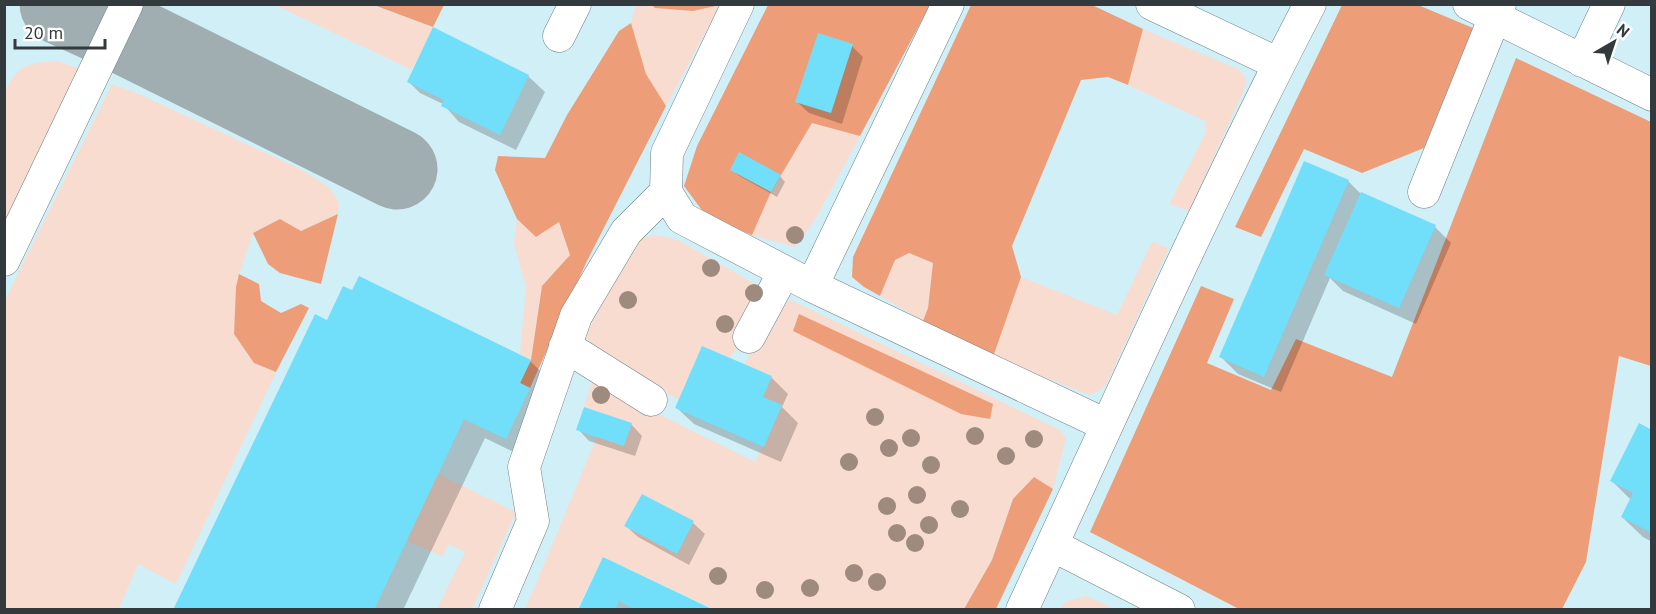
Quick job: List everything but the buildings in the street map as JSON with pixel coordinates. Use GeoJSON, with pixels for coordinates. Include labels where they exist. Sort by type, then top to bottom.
{"type":"FeatureCollection","features":[{"type":"Feature","properties":{"kind":"street"},"geometry":{"type":"LineString","coordinates":[[4,260],[126,4]]}},
{"type":"Feature","properties":{"kind":"street"},"geometry":{"type":"LineString","coordinates":[[560,36],[576,4]]}},
{"type":"Feature","properties":{"kind":"street"},"geometry":{"type":"LineString","coordinates":[[738,4],[667,153],[666,192],[682,218],[812,286],[1106,425]]}},
{"type":"Feature","properties":{"kind":"street"},"geometry":{"type":"LineString","coordinates":[[812,286],[948,4]]}},
{"type":"Feature","properties":{"kind":"street"},"geometry":{"type":"LineString","coordinates":[[1152,4],[1279,64]]}},
{"type":"Feature","properties":{"kind":"street"},"geometry":{"type":"LineString","coordinates":[[1022,609],[1106,425],[1310,4]]}},
{"type":"Feature","properties":{"kind":"street"},"geometry":{"type":"LineString","coordinates":[[1582,61],[1609,4]]}},
{"type":"Feature","properties":{"kind":"street"},"geometry":{"type":"LineString","coordinates":[[1424,192],[1487,9],[1582,61],[1652,95]]}},
{"type":"Feature","properties":{"kind":"street"},"geometry":{"type":"LineString","coordinates":[[495,609],[533,521],[524,467],[576,316],[626,232],[666,192]]}},
{"type":"Feature","properties":{"kind":"street"},"geometry":{"type":"LineString","coordinates":[[749,337],[784,272]]}},
{"type":"Feature","properties":{"kind":"street"},"geometry":{"type":"LineString","coordinates":[[565,346],[651,400]]}},
{"type":"Feature","properties":{"kind":"street"},"geometry":{"type":"LineString","coordinates":[[1052,545],[1179,609]]}},
{"type":"Feature","properties":{"kind":"shaded area"},"geometry":{"type":"Polygon","coordinates":[[[371,4],[444,4],[444,5],[433,27],[371,4]]]}},
{"type":"Feature","properties":{"kind":"shaded area"},"geometry":{"type":"Polygon","coordinates":[[[5,5],[1651,5],[1651,609],[5,609],[5,5]]]}},
{"type":"Feature","properties":{"kind":"shaded area"},"geometry":{"type":"Polygon","coordinates":[[[275,5],[371,5],[433,27],[412,70],[275,5]]]}},
{"type":"Feature","properties":{"kind":"shaded area"},"geometry":{"type":"Polygon","coordinates":[[[636,5],[693,11],[720,5],[666,106],[646,74],[631,23],[636,5]]]}},
{"type":"Feature","properties":{"kind":"shaded area"},"geometry":{"type":"Polygon","coordinates":[[[652,5],[720,5],[693,11],[655,8],[652,5]]]}},
{"type":"Feature","properties":{"kind":"shaded area"},"geometry":{"type":"Polygon","coordinates":[[[768,5],[930,5],[860,136],[812,123],[771,192],[752,235],[707,217],[684,186],[697,146],[768,5]]]}},
{"type":"Feature","properties":{"kind":"shaded area"},"geometry":{"type":"Polygon","coordinates":[[[971,5],[1092,5],[1143,29],[1128,85],[1108,77],[1081,80],[1012,246],[1021,277],[993,357],[923,321],[928,308],[933,263],[909,253],[895,260],[880,296],[852,277],[853,257],[971,5]]]}},
{"type":"Feature","properties":{"kind":"shaded area"},"geometry":{"type":"Polygon","coordinates":[[[1342,5],[1418,5],[1473,28],[1424,148],[1362,173],[1304,149],[1261,237],[1235,227],[1342,5]]]}},
{"type":"Feature","properties":{"kind":"shaded area"},"geometry":{"type":"Polygon","coordinates":[[[631,23],[646,74],[666,106],[586,263],[530,388],[520,383],[531,360],[542,286],[570,255],[559,222],[536,237],[517,219],[495,170],[498,156],[545,158],[567,115],[619,31],[631,23]]]}},
{"type":"Feature","properties":{"kind":"shaded area"},"geometry":{"type":"Polygon","coordinates":[[[1143,29],[1238,69],[1246,78],[1244,90],[1189,211],[1169,204],[1206,132],[1205,121],[1128,85],[1143,29]]]}},
{"type":"Feature","properties":{"kind":"shaded area"},"geometry":{"type":"Polygon","coordinates":[[[1516,58],[1651,122],[1651,366],[1619,356],[1586,562],[1562,609],[1239,609],[1090,532],[1201,286],[1234,299],[1207,363],[1271,390],[1296,339],[1392,377],[1516,58]]]}},
{"type":"Feature","properties":{"kind":"shaded area"},"geometry":{"type":"Polygon","coordinates":[[[57,61],[81,69],[4,226],[4,93],[14,76],[25,67],[31,64],[57,61]]]}},
{"type":"Feature","properties":{"kind":"shaded area"},"geometry":{"type":"Polygon","coordinates":[[[112,84],[139,94],[300,169],[329,187],[339,202],[338,214],[301,231],[280,219],[253,233],[237,281],[234,334],[254,363],[276,372],[176,584],[138,564],[119,609],[5,609],[4,302],[112,84]]]}},
{"type":"Feature","properties":{"kind":"shaded area"},"geometry":{"type":"Polygon","coordinates":[[[812,123],[860,136],[815,220],[795,247],[752,235],[771,192],[812,123]]]}},
{"type":"Feature","properties":{"kind":"shaded area"},"geometry":{"type":"Polygon","coordinates":[[[338,214],[321,284],[280,273],[268,264],[253,233],[280,219],[301,231],[338,214]]]}},
{"type":"Feature","properties":{"kind":"shaded area"},"geometry":{"type":"Polygon","coordinates":[[[517,219],[536,237],[559,221],[570,255],[542,286],[531,360],[520,354],[526,288],[514,243],[517,219]]]}},
{"type":"Feature","properties":{"kind":"shaded area"},"geometry":{"type":"Polygon","coordinates":[[[656,235],[678,240],[767,291],[731,358],[702,346],[679,400],[596,352],[585,335],[631,252],[643,238],[656,235]]]}},
{"type":"Feature","properties":{"kind":"shaded area"},"geometry":{"type":"Polygon","coordinates":[[[1152,242],[1169,248],[1107,383],[1099,391],[1089,395],[993,357],[1021,277],[1117,315],[1152,242]]]}},
{"type":"Feature","properties":{"kind":"shaded area"},"geometry":{"type":"Polygon","coordinates":[[[909,253],[933,263],[928,308],[923,321],[880,296],[895,260],[909,253]]]}},
{"type":"Feature","properties":{"kind":"shaded area"},"geometry":{"type":"Polygon","coordinates":[[[239,274],[259,284],[261,301],[281,313],[301,304],[309,308],[276,372],[254,363],[234,334],[236,287],[239,274]]]}},
{"type":"Feature","properties":{"kind":"shaded area"},"geometry":{"type":"Polygon","coordinates":[[[791,300],[1060,430],[1066,438],[1053,489],[1034,477],[1013,499],[992,560],[964,609],[714,609],[603,557],[577,609],[525,610],[597,437],[631,423],[584,407],[592,381],[755,462],[782,405],[763,397],[772,376],[744,364],[780,307],[791,300]],[[793,330],[961,414],[990,419],[793,330]]]}},
{"type":"Feature","properties":{"kind":"shaded area"},"geometry":{"type":"Polygon","coordinates":[[[799,314],[993,404],[990,419],[961,414],[793,331],[799,314]]]}},
{"type":"Feature","properties":{"kind":"shaded area"},"geometry":{"type":"Polygon","coordinates":[[[438,474],[516,512],[472,609],[437,609],[465,552],[449,544],[442,556],[407,541],[438,474]]]}},
{"type":"Feature","properties":{"kind":"shaded area"},"geometry":{"type":"Polygon","coordinates":[[[1034,477],[1053,489],[996,609],[964,609],[992,560],[1013,499],[1034,477]]]}},
{"type":"Feature","properties":{"kind":"shaded area"},"geometry":{"type":"Polygon","coordinates":[[[1087,596],[1115,609],[1061,609],[1066,601],[1087,596]]]}},
{"type":"Feature","properties":{"kind":"taxiway"},"geometry":{"type":"LineString","coordinates":[[60,4],[397,169]]}}]}
